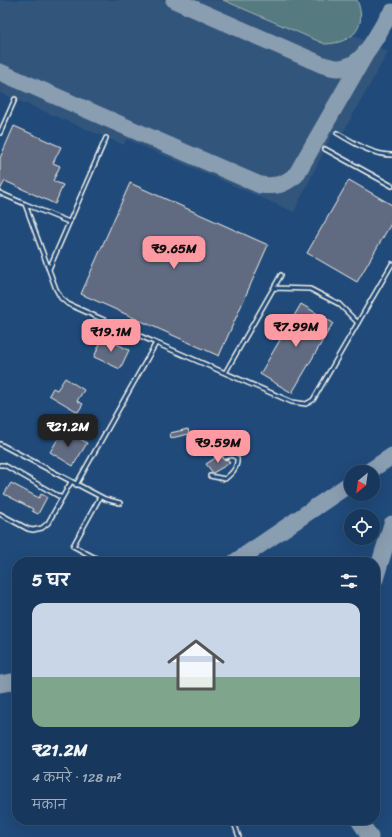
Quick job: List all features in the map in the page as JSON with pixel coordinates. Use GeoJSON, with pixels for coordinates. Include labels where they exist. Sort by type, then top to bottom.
{"type":"FeatureCollection","features":[{"type":"Feature","properties":{"kind":"lane"},"geometry":{"type":"LineString","coordinates":[[0,132],[15,99]]}},
{"type":"Feature","properties":{"kind":"lane"},"geometry":{"type":"LineString","coordinates":[[337,133],[373,152],[383,155],[392,155]]}},
{"type":"Feature","properties":{"kind":"lane"},"geometry":{"type":"LineString","coordinates":[[49,269],[106,138]]}},
{"type":"Feature","properties":{"kind":"lane"},"geometry":{"type":"LineString","coordinates":[[325,149],[392,186]]}},
{"type":"Feature","properties":{"kind":"lane"},"geometry":{"type":"LineString","coordinates":[[0,193],[69,222]]}},
{"type":"Feature","properties":{"kind":"lane"},"geometry":{"type":"LineString","coordinates":[[25,204],[58,294],[68,304],[292,402],[306,404],[313,400],[392,264]]}},
{"type":"Feature","properties":{"kind":"lane"},"geometry":{"type":"LineString","coordinates":[[225,373],[281,274]]}},
{"type":"Feature","properties":{"kind":"lane"},"geometry":{"type":"LineString","coordinates":[[274,288],[310,289],[339,304],[358,323]]}},
{"type":"Feature","properties":{"kind":"lane"},"geometry":{"type":"LineString","coordinates":[[76,485],[156,343]]}},
{"type":"Feature","properties":{"kind":"lane"},"geometry":{"type":"LineString","coordinates":[[0,444],[100,497],[120,502]]}},
{"type":"Feature","properties":{"kind":"lane"},"geometry":{"type":"LineString","coordinates":[[210,476],[225,479],[235,470],[238,463],[237,458],[232,455],[225,457]]}},
{"type":"Feature","properties":{"kind":"lane"},"geometry":{"type":"LineString","coordinates":[[0,465],[4,465],[62,498]]}},
{"type":"Feature","properties":{"kind":"lane"},"geometry":{"type":"LineString","coordinates":[[0,514],[28,529],[33,530],[42,528],[48,523],[72,482]]}},
{"type":"Feature","properties":{"kind":"lane"},"geometry":{"type":"LineString","coordinates":[[94,557],[73,546],[100,497]]}},
{"type":"Feature","properties":{"kind":"lane"},"geometry":{"type":"LineString","coordinates":[[235,825],[239,837]]}},
{"type":"Feature","properties":{"kind":"shaded area"},"geometry":{"type":"Polygon","coordinates":[[[0,0],[223,0],[315,40],[345,41],[353,35],[388,52],[344,131],[332,135],[294,212],[126,139],[124,145],[0,93],[0,0]]]}},
{"type":"Feature","properties":{"kind":"green space"},"geometry":{"type":"Polygon","coordinates":[[[223,0],[357,0],[361,18],[356,32],[350,37],[335,43],[325,44],[223,0]]]}},
{"type":"Feature","properties":{"kind":"building"},"geometry":{"type":"Polygon","coordinates":[[[14,126],[61,147],[53,163],[60,166],[53,181],[63,185],[55,204],[5,181],[0,190],[0,158],[14,126]]]}},
{"type":"Feature","properties":{"kind":"building"},"geometry":{"type":"Polygon","coordinates":[[[349,180],[392,205],[392,222],[357,282],[307,253],[349,180]]]}},
{"type":"Feature","properties":{"kind":"building"},"geometry":{"type":"Polygon","coordinates":[[[130,183],[268,245],[219,356],[81,294],[130,183]]]}},
{"type":"Feature","properties":{"kind":"building"},"geometry":{"type":"Polygon","coordinates":[[[301,304],[333,323],[292,393],[260,374],[301,304]]]}},
{"type":"Feature","properties":{"kind":"building"},"geometry":{"type":"Polygon","coordinates":[[[103,337],[129,350],[120,369],[94,357],[103,337]]]}},
{"type":"Feature","properties":{"kind":"building"},"geometry":{"type":"Polygon","coordinates":[[[65,378],[84,390],[77,401],[83,404],[78,412],[49,395],[53,388],[57,390],[65,378]]]}},
{"type":"Feature","properties":{"kind":"building"},"geometry":{"type":"Polygon","coordinates":[[[64,429],[87,443],[73,466],[50,452],[64,429]]]}},
{"type":"Feature","properties":{"kind":"building"},"geometry":{"type":"Polygon","coordinates":[[[188,429],[189,434],[171,438],[170,433],[188,429]]]}},
{"type":"Feature","properties":{"kind":"building"},"geometry":{"type":"Polygon","coordinates":[[[223,453],[223,459],[227,459],[230,463],[213,473],[206,464],[223,453]]]}},
{"type":"Feature","properties":{"kind":"building"},"geometry":{"type":"Polygon","coordinates":[[[11,483],[39,498],[41,494],[47,497],[38,514],[32,511],[33,509],[4,494],[11,483]]]}},
{"type":"Feature","properties":{"kind":"taxiway"},"geometry":{"type":"LineString","coordinates":[[174,0],[323,65],[336,68],[348,67],[356,62],[370,47],[392,12]]}},
{"type":"Feature","properties":{"kind":"taxiway"},"geometry":{"type":"LineString","coordinates":[[0,72],[260,185],[271,186],[283,183],[296,175],[366,53]]}},
{"type":"Feature","properties":{"kind":"taxiway"},"geometry":{"type":"LineString","coordinates":[[378,465],[392,456]]}},
{"type":"Feature","properties":{"kind":"taxiway"},"geometry":{"type":"LineString","coordinates":[[242,557],[344,488]]}},
{"type":"Feature","properties":{"kind":"taxiway"},"geometry":{"type":"LineString","coordinates":[[380,563],[392,524]]}},
{"type":"Feature","properties":{"kind":"taxiway"},"geometry":{"type":"LineString","coordinates":[[0,684],[12,682]]}},
{"type":"Feature","properties":{"kind":"taxiway"},"geometry":{"type":"LineString","coordinates":[[362,825],[370,837]]}}]}
